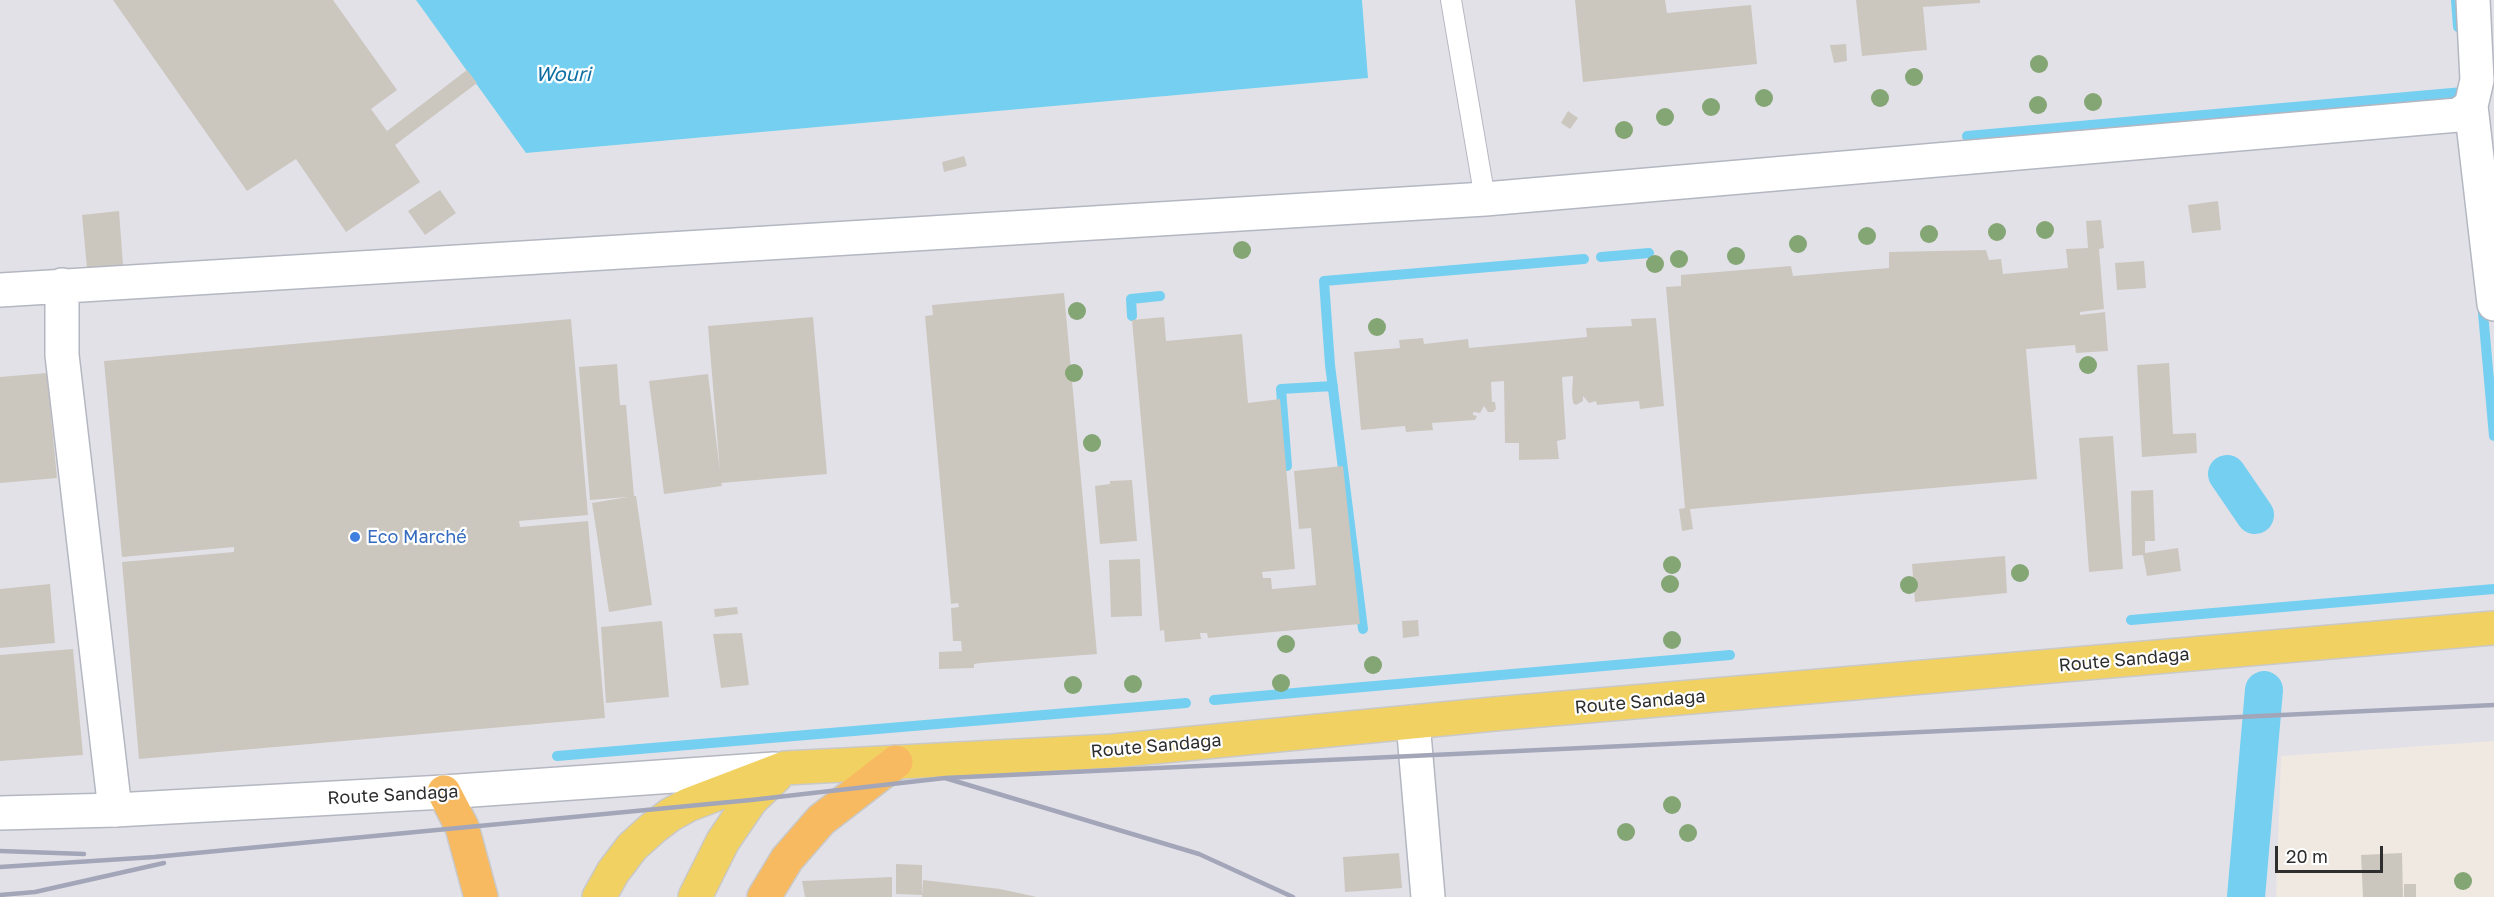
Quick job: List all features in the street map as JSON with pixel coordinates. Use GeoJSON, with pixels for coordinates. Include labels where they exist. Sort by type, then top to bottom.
{"type":"FeatureCollection","features":[{"type":"Feature","properties":{"kind":"highway"},"geometry":{"type":"LineString","coordinates":[[764,897],[787,859],[821,820],[896,762]]}},
{"type":"Feature","properties":{"kind":"highway"},"geometry":{"type":"LineString","coordinates":[[444,792],[462,827],[481,897]]}},
{"type":"Feature","properties":{"kind":"main road","name":"Route Sandaga"},"geometry":{"type":"LineString","coordinates":[[599,897],[613,872],[632,847],[670,815],[688,805],[785,768],[1112,751],[1413,722],[2494,628]]}},
{"type":"Feature","properties":{"kind":"main road"},"geometry":{"type":"LineString","coordinates":[[694,897],[723,841],[751,800],[785,768]]}},
{"type":"Feature","properties":{"kind":"street"},"geometry":{"type":"LineString","coordinates":[[2473,0],[2477,80],[2471,106],[2494,304]]}},
{"type":"Feature","properties":{"kind":"street"},"geometry":{"type":"LineString","coordinates":[[0,290],[1485,199],[2458,115],[2471,106]]}},
{"type":"Feature","properties":{"kind":"street"},"geometry":{"type":"LineString","coordinates":[[62,285],[62,355],[115,810]]}},
{"type":"Feature","properties":{"kind":"street"},"geometry":{"type":"LineString","coordinates":[[1413,722],[1428,897]]}},
{"type":"Feature","properties":{"kind":"street","name":"Route Sandaga"},"geometry":{"type":"LineString","coordinates":[[0,813],[115,810],[444,792],[785,768]]}},
{"type":"Feature","properties":{"kind":"lane"},"geometry":{"type":"LineString","coordinates":[[1451,0],[1485,199]]}},
{"type":"Feature","properties":{"kind":"shaded area"},"geometry":{"type":"Polygon","coordinates":[[[0,0],[416,0],[526,153],[1368,78],[1362,0],[2494,0],[2494,741],[2281,756],[2276,897],[0,897],[0,0]]]}},
{"type":"Feature","properties":{"kind":"water","name":"Wouri"},"geometry":{"type":"Polygon","coordinates":[[[416,0],[1362,0],[1368,78],[526,153],[416,0]]]}},
{"type":"Feature","properties":{"kind":"building"},"geometry":{"type":"Polygon","coordinates":[[[113,0],[333,0],[397,90],[371,109],[387,131],[467,70],[477,83],[395,145],[420,182],[346,232],[296,159],[247,191],[113,0]]]}},
{"type":"Feature","properties":{"kind":"building"},"geometry":{"type":"Polygon","coordinates":[[[1575,0],[1665,0],[1667,13],[1751,5],[1757,64],[1583,82],[1575,0]]]}},
{"type":"Feature","properties":{"kind":"building"},"geometry":{"type":"Polygon","coordinates":[[[1856,0],[1980,0],[1980,3],[1923,7],[1927,50],[1862,56],[1856,0]]]}},
{"type":"Feature","properties":{"kind":"building"},"geometry":{"type":"Polygon","coordinates":[[[1846,44],[1847,61],[1834,63],[1830,45],[1846,44]]]}},
{"type":"Feature","properties":{"kind":"building"},"geometry":{"type":"Polygon","coordinates":[[[1568,111],[1578,118],[1570,129],[1561,123],[1568,111]]]}},
{"type":"Feature","properties":{"kind":"building"},"geometry":{"type":"Polygon","coordinates":[[[964,156],[967,166],[944,172],[942,162],[964,156]]]}},
{"type":"Feature","properties":{"kind":"building"},"geometry":{"type":"Polygon","coordinates":[[[440,190],[456,213],[425,235],[408,211],[440,190]]]}},
{"type":"Feature","properties":{"kind":"building"},"geometry":{"type":"Polygon","coordinates":[[[2218,201],[2221,230],[2192,233],[2188,205],[2218,201]]]}},
{"type":"Feature","properties":{"kind":"building"},"geometry":{"type":"Polygon","coordinates":[[[119,211],[123,265],[87,268],[82,215],[119,211]]]}},
{"type":"Feature","properties":{"kind":"building"},"geometry":{"type":"Polygon","coordinates":[[[2101,220],[2104,248],[2099,249],[2104,309],[2080,312],[2080,315],[2105,312],[2108,351],[2076,353],[2075,345],[2026,349],[2037,479],[1690,509],[1693,529],[1682,531],[1679,509],[1685,508],[1666,287],[1681,286],[1681,275],[1791,266],[1793,276],[1889,268],[1889,252],[1986,250],[1989,260],[2001,259],[2003,274],[2068,268],[2066,249],[2088,248],[2086,221],[2101,220]]]}},
{"type":"Feature","properties":{"kind":"building"},"geometry":{"type":"Polygon","coordinates":[[[2144,261],[2146,288],[2117,290],[2115,263],[2144,261]]]}},
{"type":"Feature","properties":{"kind":"building"},"geometry":{"type":"Polygon","coordinates":[[[1064,293],[1097,654],[981,663],[974,664],[974,668],[939,669],[939,652],[962,651],[961,641],[953,641],[951,608],[959,607],[958,603],[951,604],[925,316],[933,315],[932,305],[1064,293]]]}},
{"type":"Feature","properties":{"kind":"building"},"geometry":{"type":"Polygon","coordinates":[[[813,317],[827,474],[721,483],[722,486],[664,494],[649,381],[708,374],[720,471],[708,326],[813,317]]]}},
{"type":"Feature","properties":{"kind":"building"},"geometry":{"type":"Polygon","coordinates":[[[1164,317],[1166,341],[1242,334],[1248,403],[1280,399],[1295,569],[1262,572],[1263,578],[1271,578],[1272,589],[1316,585],[1311,528],[1299,529],[1294,471],[1343,466],[1360,624],[1208,638],[1207,633],[1200,633],[1201,639],[1165,642],[1164,630],[1160,631],[1132,320],[1164,317]]]}},
{"type":"Feature","properties":{"kind":"building"},"geometry":{"type":"Polygon","coordinates":[[[1656,318],[1664,406],[1640,409],[1639,401],[1597,405],[1596,401],[1589,403],[1583,396],[1583,401],[1576,405],[1573,403],[1572,394],[1573,376],[1562,377],[1566,439],[1557,441],[1559,459],[1519,460],[1519,443],[1505,443],[1504,381],[1491,382],[1492,402],[1495,402],[1496,409],[1488,412],[1484,406],[1480,413],[1473,412],[1473,415],[1477,416],[1475,420],[1432,423],[1433,430],[1406,432],[1405,426],[1361,430],[1354,352],[1400,348],[1399,340],[1423,338],[1424,344],[1468,339],[1469,348],[1587,337],[1586,328],[1632,326],[1631,319],[1656,318]]]}},
{"type":"Feature","properties":{"kind":"building","name":"Eco Marché"},"geometry":{"type":"Polygon","coordinates":[[[571,319],[588,515],[519,521],[520,527],[588,521],[605,718],[139,759],[122,562],[234,552],[234,547],[122,557],[104,361],[571,319]]]}},
{"type":"Feature","properties":{"kind":"building"},"geometry":{"type":"Polygon","coordinates":[[[2169,363],[2173,434],[2196,433],[2197,453],[2142,457],[2137,365],[2169,363]]]}},
{"type":"Feature","properties":{"kind":"building"},"geometry":{"type":"Polygon","coordinates":[[[617,364],[620,405],[626,405],[634,496],[636,496],[652,605],[609,612],[592,503],[628,497],[590,500],[579,367],[617,364]]]}},
{"type":"Feature","properties":{"kind":"building"},"geometry":{"type":"Polygon","coordinates":[[[47,373],[57,478],[0,483],[0,377],[47,373]]]}},
{"type":"Feature","properties":{"kind":"building"},"geometry":{"type":"Polygon","coordinates":[[[2113,436],[2123,569],[2089,572],[2079,438],[2113,436]]]}},
{"type":"Feature","properties":{"kind":"building"},"geometry":{"type":"Polygon","coordinates":[[[1132,480],[1137,541],[1100,544],[1095,486],[1110,484],[1110,481],[1132,480]]]}},
{"type":"Feature","properties":{"kind":"building"},"geometry":{"type":"Polygon","coordinates":[[[2153,490],[2155,541],[2145,541],[2145,553],[2178,548],[2181,571],[2147,576],[2143,555],[2132,556],[2131,491],[2153,490]]]}},
{"type":"Feature","properties":{"kind":"building"},"geometry":{"type":"Polygon","coordinates":[[[2005,556],[2007,593],[1915,602],[1912,564],[2005,556]]]}},
{"type":"Feature","properties":{"kind":"building"},"geometry":{"type":"Polygon","coordinates":[[[1140,559],[1142,616],[1111,617],[1109,560],[1140,559]]]}},
{"type":"Feature","properties":{"kind":"building"},"geometry":{"type":"Polygon","coordinates":[[[50,584],[55,643],[0,648],[0,589],[50,584]]]}},
{"type":"Feature","properties":{"kind":"building"},"geometry":{"type":"Polygon","coordinates":[[[737,607],[738,614],[715,617],[714,609],[737,607]]]}},
{"type":"Feature","properties":{"kind":"building"},"geometry":{"type":"Polygon","coordinates":[[[1418,620],[1419,636],[1403,638],[1402,621],[1418,620]]]}},
{"type":"Feature","properties":{"kind":"building"},"geometry":{"type":"Polygon","coordinates":[[[662,621],[669,697],[606,703],[601,627],[662,621]]]}},
{"type":"Feature","properties":{"kind":"building"},"geometry":{"type":"Polygon","coordinates":[[[742,633],[749,685],[721,688],[713,634],[742,633]]]}},
{"type":"Feature","properties":{"kind":"building"},"geometry":{"type":"Polygon","coordinates":[[[73,649],[83,755],[0,761],[0,655],[73,649]]]}},
{"type":"Feature","properties":{"kind":"building"},"geometry":{"type":"Polygon","coordinates":[[[1399,853],[1402,888],[1345,892],[1343,857],[1399,853]]]}},
{"type":"Feature","properties":{"kind":"building"},"geometry":{"type":"Polygon","coordinates":[[[2402,853],[2403,897],[2363,897],[2361,855],[2402,853]]]}},
{"type":"Feature","properties":{"kind":"building"},"geometry":{"type":"Polygon","coordinates":[[[896,864],[922,865],[922,895],[896,894],[896,864]]]}},
{"type":"Feature","properties":{"kind":"building"},"geometry":{"type":"Polygon","coordinates":[[[892,877],[892,897],[805,897],[802,881],[892,877]]]}},
{"type":"Feature","properties":{"kind":"building"},"geometry":{"type":"Polygon","coordinates":[[[923,880],[1000,889],[1037,897],[922,897],[923,880]]]}},
{"type":"Feature","properties":{"kind":"building"},"geometry":{"type":"Polygon","coordinates":[[[2404,884],[2416,884],[2416,897],[2404,897],[2404,884]]]}},
{"type":"Feature","properties":{"kind":"waterway"},"geometry":{"type":"LineString","coordinates":[[2456,0],[2458,27]]}},
{"type":"Feature","properties":{"kind":"waterway"},"geometry":{"type":"LineString","coordinates":[[1967,136],[2463,92],[2464,84]]}},
{"type":"Feature","properties":{"kind":"waterway"},"geometry":{"type":"LineString","coordinates":[[1601,257],[1649,253]]}},
{"type":"Feature","properties":{"kind":"waterway"},"geometry":{"type":"LineString","coordinates":[[1363,629],[1330,365],[1324,281],[1584,259]]}},
{"type":"Feature","properties":{"kind":"waterway"},"geometry":{"type":"LineString","coordinates":[[1132,316],[1131,299],[1160,296]]}},
{"type":"Feature","properties":{"kind":"waterway"},"geometry":{"type":"LineString","coordinates":[[2482,302],[2494,436]]}},
{"type":"Feature","properties":{"kind":"waterway"},"geometry":{"type":"LineString","coordinates":[[1287,466],[1281,389],[1333,386]]}},
{"type":"Feature","properties":{"kind":"waterway"},"geometry":{"type":"LineString","coordinates":[[2227,474],[2255,515]]}},
{"type":"Feature","properties":{"kind":"waterway"},"geometry":{"type":"LineString","coordinates":[[2131,620],[2494,589]]}},
{"type":"Feature","properties":{"kind":"waterway"},"geometry":{"type":"LineString","coordinates":[[1214,700],[1730,655]]}},
{"type":"Feature","properties":{"kind":"waterway"},"geometry":{"type":"LineString","coordinates":[[2246,897],[2264,690]]}},
{"type":"Feature","properties":{"kind":"waterway"},"geometry":{"type":"LineString","coordinates":[[557,756],[1186,703]]}},
{"type":"Feature","properties":{"kind":"railway"},"geometry":{"type":"LineString","coordinates":[[945,778],[2494,705]]}},
{"type":"Feature","properties":{"kind":"railway"},"geometry":{"type":"LineString","coordinates":[[0,867],[154,857],[751,800],[945,778],[1199,854],[1293,897]]}},
{"type":"Feature","properties":{"kind":"railway"},"geometry":{"type":"LineString","coordinates":[[0,851],[84,854]]}},
{"type":"Feature","properties":{"kind":"railway"},"geometry":{"type":"LineString","coordinates":[[0,895],[35,892],[164,863]]}},
{"type":"Feature","properties":{"kind":"place","name":"Eco Marché"},"geometry":{"type":"Point","coordinates":[355,537]}}]}
